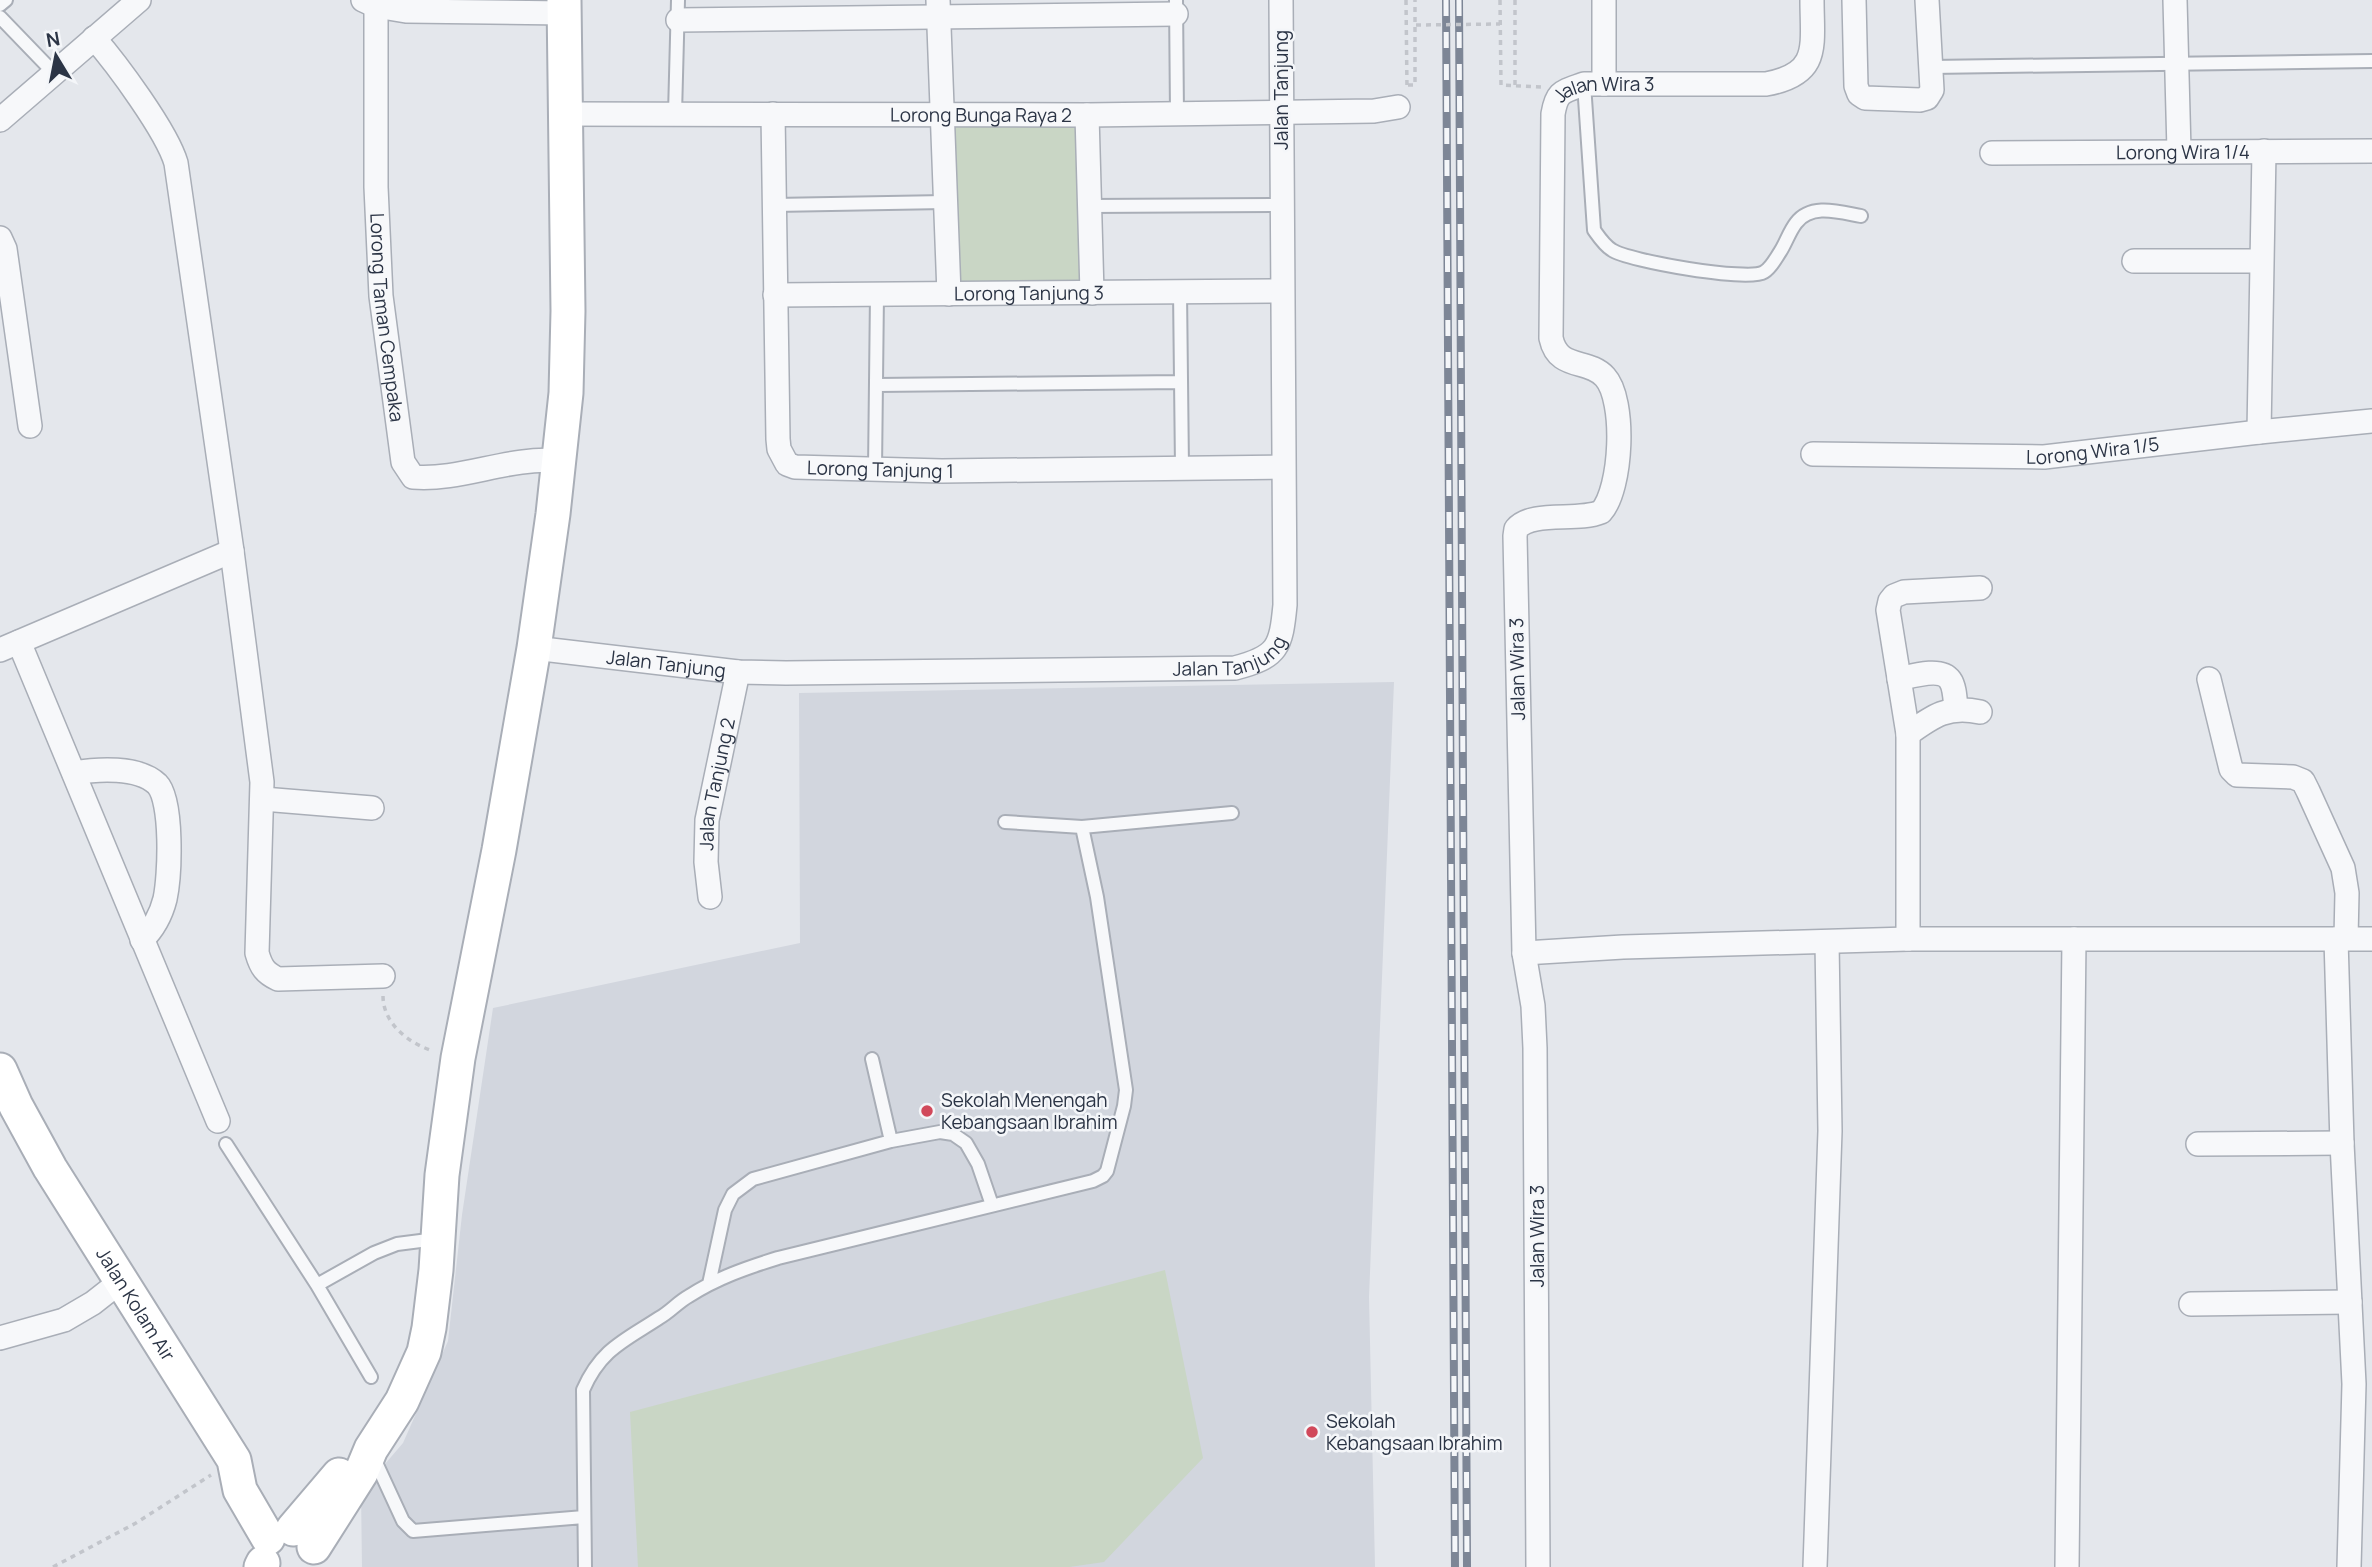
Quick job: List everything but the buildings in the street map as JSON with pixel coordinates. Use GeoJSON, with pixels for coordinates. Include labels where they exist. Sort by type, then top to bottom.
{"type":"FeatureCollection","features":[{"type":"Feature","properties":{"kind":"street"},"geometry":{"type":"LineString","coordinates":[[0,120],[139,0]]}},
{"type":"Feature","properties":{"kind":"street","name":"Jalan Tanjung"},"geometry":{"type":"LineString","coordinates":[[534,648],[738,672],[855,674],[1235,668],[1267,657],[1282,634],[1285,605],[1281,0]]}},
{"type":"Feature","properties":{"kind":"street"},"geometry":{"type":"LineString","coordinates":[[1594,84],[1604,0]]}},
{"type":"Feature","properties":{"kind":"street","name":"Jalan Wira 3"},"geometry":{"type":"LineString","coordinates":[[1538,1567],[1535,1048],[1533,1006],[1524,953],[1516,529],[1527,520],[1581,517],[1601,512],[1612,495],[1618,467],[1616,407],[1608,382],[1602,373],[1563,359],[1553,349],[1551,338],[1555,101],[1560,92],[1594,84],[1766,84],[1784,81],[1799,73],[1812,51],[1812,0]]}},
{"type":"Feature","properties":{"kind":"street"},"geometry":{"type":"LineString","coordinates":[[1854,0],[1856,86],[1859,94],[1865,98],[1920,100],[1927,98],[1932,90],[1927,0]]}},
{"type":"Feature","properties":{"kind":"street"},"geometry":{"type":"LineString","coordinates":[[2175,0],[2179,150]]}},
{"type":"Feature","properties":{"kind":"street"},"geometry":{"type":"LineString","coordinates":[[290,1554],[347,1466],[370,1449],[402,1401],[424,1352],[433,1307],[442,1175],[458,1058],[499,850],[534,648],[566,393],[568,349],[564,7],[406,10],[369,3]]}},
{"type":"Feature","properties":{"kind":"street","name":"Lorong Taman Cempaka"},"geometry":{"type":"LineString","coordinates":[[369,3],[381,296],[403,462],[413,477],[434,479],[526,461],[559,461]]}},
{"type":"Feature","properties":{"kind":"street"},"geometry":{"type":"LineString","coordinates":[[678,10],[1176,7]]}},
{"type":"Feature","properties":{"kind":"street"},"geometry":{"type":"LineString","coordinates":[[938,8],[949,294]]}},
{"type":"Feature","properties":{"kind":"street"},"geometry":{"type":"LineString","coordinates":[[94,38],[149,115],[170,148],[176,163],[232,551],[263,799],[257,953],[261,966],[268,974],[278,979],[383,976]]}},
{"type":"Feature","properties":{"kind":"street","name":"Lorong Bunga Raya 2"},"geometry":{"type":"LineString","coordinates":[[565,114],[1087,115],[1374,111],[1398,107]]}},
{"type":"Feature","properties":{"kind":"street","name":"Lorong Tanjung 1"},"geometry":{"type":"LineString","coordinates":[[773,114],[778,439],[782,457],[787,464],[795,467],[942,471],[1283,467]]}},
{"type":"Feature","properties":{"kind":"street"},"geometry":{"type":"LineString","coordinates":[[1087,115],[1092,293]]}},
{"type":"Feature","properties":{"kind":"street"},"geometry":{"type":"LineString","coordinates":[[2259,432],[2264,151]]}},
{"type":"Feature","properties":{"kind":"street","name":"Lorong Wira 1/4"},"geometry":{"type":"LineString","coordinates":[[1992,153],[2372,151]]}},
{"type":"Feature","properties":{"kind":"street"},"geometry":{"type":"LineString","coordinates":[[0,239],[5,250],[8,323],[30,426]]}},
{"type":"Feature","properties":{"kind":"street"},"geometry":{"type":"LineString","coordinates":[[2134,261],[2260,261]]}},
{"type":"Feature","properties":{"kind":"street","name":"Lorong Tanjung 3"},"geometry":{"type":"LineString","coordinates":[[775,295],[1282,291]]}},
{"type":"Feature","properties":{"kind":"street","name":"Lorong Wira 1/5"},"geometry":{"type":"LineString","coordinates":[[1813,454],[2044,457],[2372,421]]}},
{"type":"Feature","properties":{"kind":"street"},"geometry":{"type":"LineString","coordinates":[[218,1121],[74,773],[9,646],[232,551]]}},
{"type":"Feature","properties":{"kind":"street"},"geometry":{"type":"LineString","coordinates":[[1908,939],[1908,734],[1888,610],[1894,596],[1904,592],[1980,589]]}},
{"type":"Feature","properties":{"kind":"street","name":"Jalan Tanjung 2"},"geometry":{"type":"LineString","coordinates":[[710,897],[706,862],[707,820],[738,672]]}},
{"type":"Feature","properties":{"kind":"street"},"geometry":{"type":"LineString","coordinates":[[1899,678],[1926,674],[1949,677],[1956,709]]}},
{"type":"Feature","properties":{"kind":"street"},"geometry":{"type":"LineString","coordinates":[[2210,679],[2231,769],[2237,775],[2293,776],[2303,781],[2343,867],[2347,893],[2341,939],[2342,1143],[2350,1303],[2363,1421],[2349,1567]]}},
{"type":"Feature","properties":{"kind":"street"},"geometry":{"type":"LineString","coordinates":[[1908,734],[1925,722],[1956,709],[1980,712]]}},
{"type":"Feature","properties":{"kind":"street"},"geometry":{"type":"LineString","coordinates":[[74,773],[88,770],[134,773],[154,781],[162,790],[169,815],[165,898],[153,929],[142,940]]}},
{"type":"Feature","properties":{"kind":"street"},"geometry":{"type":"LineString","coordinates":[[263,799],[372,808]]}},
{"type":"Feature","properties":{"kind":"street"},"geometry":{"type":"LineString","coordinates":[[1524,953],[1623,947],[1908,939],[2372,939]]}},
{"type":"Feature","properties":{"kind":"street"},"geometry":{"type":"LineString","coordinates":[[2067,1567],[2074,939]]}},
{"type":"Feature","properties":{"kind":"street"},"geometry":{"type":"LineString","coordinates":[[1815,1567],[1830,1131],[1827,942]]}},
{"type":"Feature","properties":{"kind":"street","name":"Jalan Kolam Air"},"geometry":{"type":"LineString","coordinates":[[0,1070],[32,1137],[234,1460],[259,1480],[290,1554]]}},
{"type":"Feature","properties":{"kind":"street"},"geometry":{"type":"LineString","coordinates":[[2198,1144],[2342,1143]]}},
{"type":"Feature","properties":{"kind":"street"},"geometry":{"type":"LineString","coordinates":[[0,1338],[64,1320],[93,1303],[121,1281]]}},
{"type":"Feature","properties":{"kind":"street"},"geometry":{"type":"LineString","coordinates":[[2191,1304],[2350,1303]]}},
{"type":"Feature","properties":{"kind":"lane"},"geometry":{"type":"LineString","coordinates":[[0,5],[6,0]]}},
{"type":"Feature","properties":{"kind":"lane"},"geometry":{"type":"LineString","coordinates":[[1176,7],[1177,114]]}},
{"type":"Feature","properties":{"kind":"lane"},"geometry":{"type":"LineString","coordinates":[[675,114],[678,10]]}},
{"type":"Feature","properties":{"kind":"lane"},"geometry":{"type":"LineString","coordinates":[[0,17],[55,74]]}},
{"type":"Feature","properties":{"kind":"lane"},"geometry":{"type":"LineString","coordinates":[[1931,67],[2372,61]]}},
{"type":"Feature","properties":{"kind":"lane"},"geometry":{"type":"LineString","coordinates":[[1594,84],[1594,230],[1613,251],[1637,259],[1742,276],[1763,273],[1775,260],[1796,223],[1805,214],[1822,209],[1861,216]]}},
{"type":"Feature","properties":{"kind":"lane"},"geometry":{"type":"LineString","coordinates":[[774,205],[945,202]]}},
{"type":"Feature","properties":{"kind":"lane"},"geometry":{"type":"LineString","coordinates":[[1088,206],[1282,205]]}},
{"type":"Feature","properties":{"kind":"lane"},"geometry":{"type":"LineString","coordinates":[[1180,291],[1182,468]]}},
{"type":"Feature","properties":{"kind":"lane"},"geometry":{"type":"LineString","coordinates":[[876,469],[877,294]]}},
{"type":"Feature","properties":{"kind":"lane"},"geometry":{"type":"LineString","coordinates":[[877,385],[1181,382]]}},
{"type":"Feature","properties":{"kind":"lane"},"geometry":{"type":"LineString","coordinates":[[1005,822],[1082,827],[1231,813]]}},
{"type":"Feature","properties":{"kind":"lane"},"geometry":{"type":"LineString","coordinates":[[585,1567],[581,1410],[583,1390],[592,1368],[611,1349],[709,1284],[737,1271],[778,1258],[1099,1179],[1107,1171],[1126,1090],[1097,897],[1082,827]]}},
{"type":"Feature","properties":{"kind":"lane"},"geometry":{"type":"LineString","coordinates":[[872,1059],[891,1141]]}},
{"type":"Feature","properties":{"kind":"lane"},"geometry":{"type":"LineString","coordinates":[[709,1284],[722,1220],[733,1194],[753,1179],[891,1141],[940,1132],[953,1134],[966,1143],[978,1164],[992,1205]]}},
{"type":"Feature","properties":{"kind":"lane"},"geometry":{"type":"LineString","coordinates":[[226,1144],[317,1285],[371,1377]]}},
{"type":"Feature","properties":{"kind":"lane"},"geometry":{"type":"LineString","coordinates":[[317,1285],[374,1252],[397,1244],[437,1238]]}},
{"type":"Feature","properties":{"kind":"lane"},"geometry":{"type":"LineString","coordinates":[[370,1449],[403,1521],[413,1531],[584,1517]]}},
{"type":"Feature","properties":{"kind":"path"},"geometry":{"type":"LineString","coordinates":[[1406,0],[1408,85],[1415,85],[1415,0]]}},
{"type":"Feature","properties":{"kind":"path"},"geometry":{"type":"LineString","coordinates":[[1500,0],[1501,85],[1540,86]]}},
{"type":"Feature","properties":{"kind":"path"},"geometry":{"type":"LineString","coordinates":[[1515,0],[1515,85]]}},
{"type":"Feature","properties":{"kind":"path"},"geometry":{"type":"LineString","coordinates":[[1416,25],[1500,24]]}},
{"type":"Feature","properties":{"kind":"path"},"geometry":{"type":"LineString","coordinates":[[383,976],[384,1012],[400,1032],[421,1047],[458,1058]]}},
{"type":"Feature","properties":{"kind":"path"},"geometry":{"type":"LineString","coordinates":[[52,1567],[136,1523],[234,1460]]}},
{"type":"Feature","properties":{"kind":"shaded area","name":"Sekolah Menengah Kebangsaan Ibrahim"},"geometry":{"type":"Polygon","coordinates":[[[1394,682],[1369,1297],[1375,1567],[362,1567],[361,1492],[403,1443],[448,1341],[462,1215],[493,1008],[800,943],[799,693],[1394,682]]]}},
{"type":"Feature","properties":{"kind":"green space"},"geometry":{"type":"Polygon","coordinates":[[[952,123],[1080,123],[1085,281],[955,283],[952,123]]]}},
{"type":"Feature","properties":{"kind":"green space"},"geometry":{"type":"Polygon","coordinates":[[[1165,1270],[1203,1458],[1104,1562],[1069,1567],[638,1567],[630,1412],[1165,1270]]]}},
{"type":"Feature","properties":{"kind":"railway"},"geometry":{"type":"LineString","coordinates":[[1446,0],[1455,1567]]}},
{"type":"Feature","properties":{"kind":"railway"},"geometry":{"type":"LineString","coordinates":[[1459,0],[1467,1567]]}},
{"type":"Feature","properties":{"kind":"place","name":"Sekolah Menengah Kebangsaan Ibrahim"},"geometry":{"type":"Point","coordinates":[927,1111]}},
{"type":"Feature","properties":{"kind":"place","name":"Sekolah Kebangsaan Ibrahim"},"geometry":{"type":"Point","coordinates":[1312,1432]}}]}
